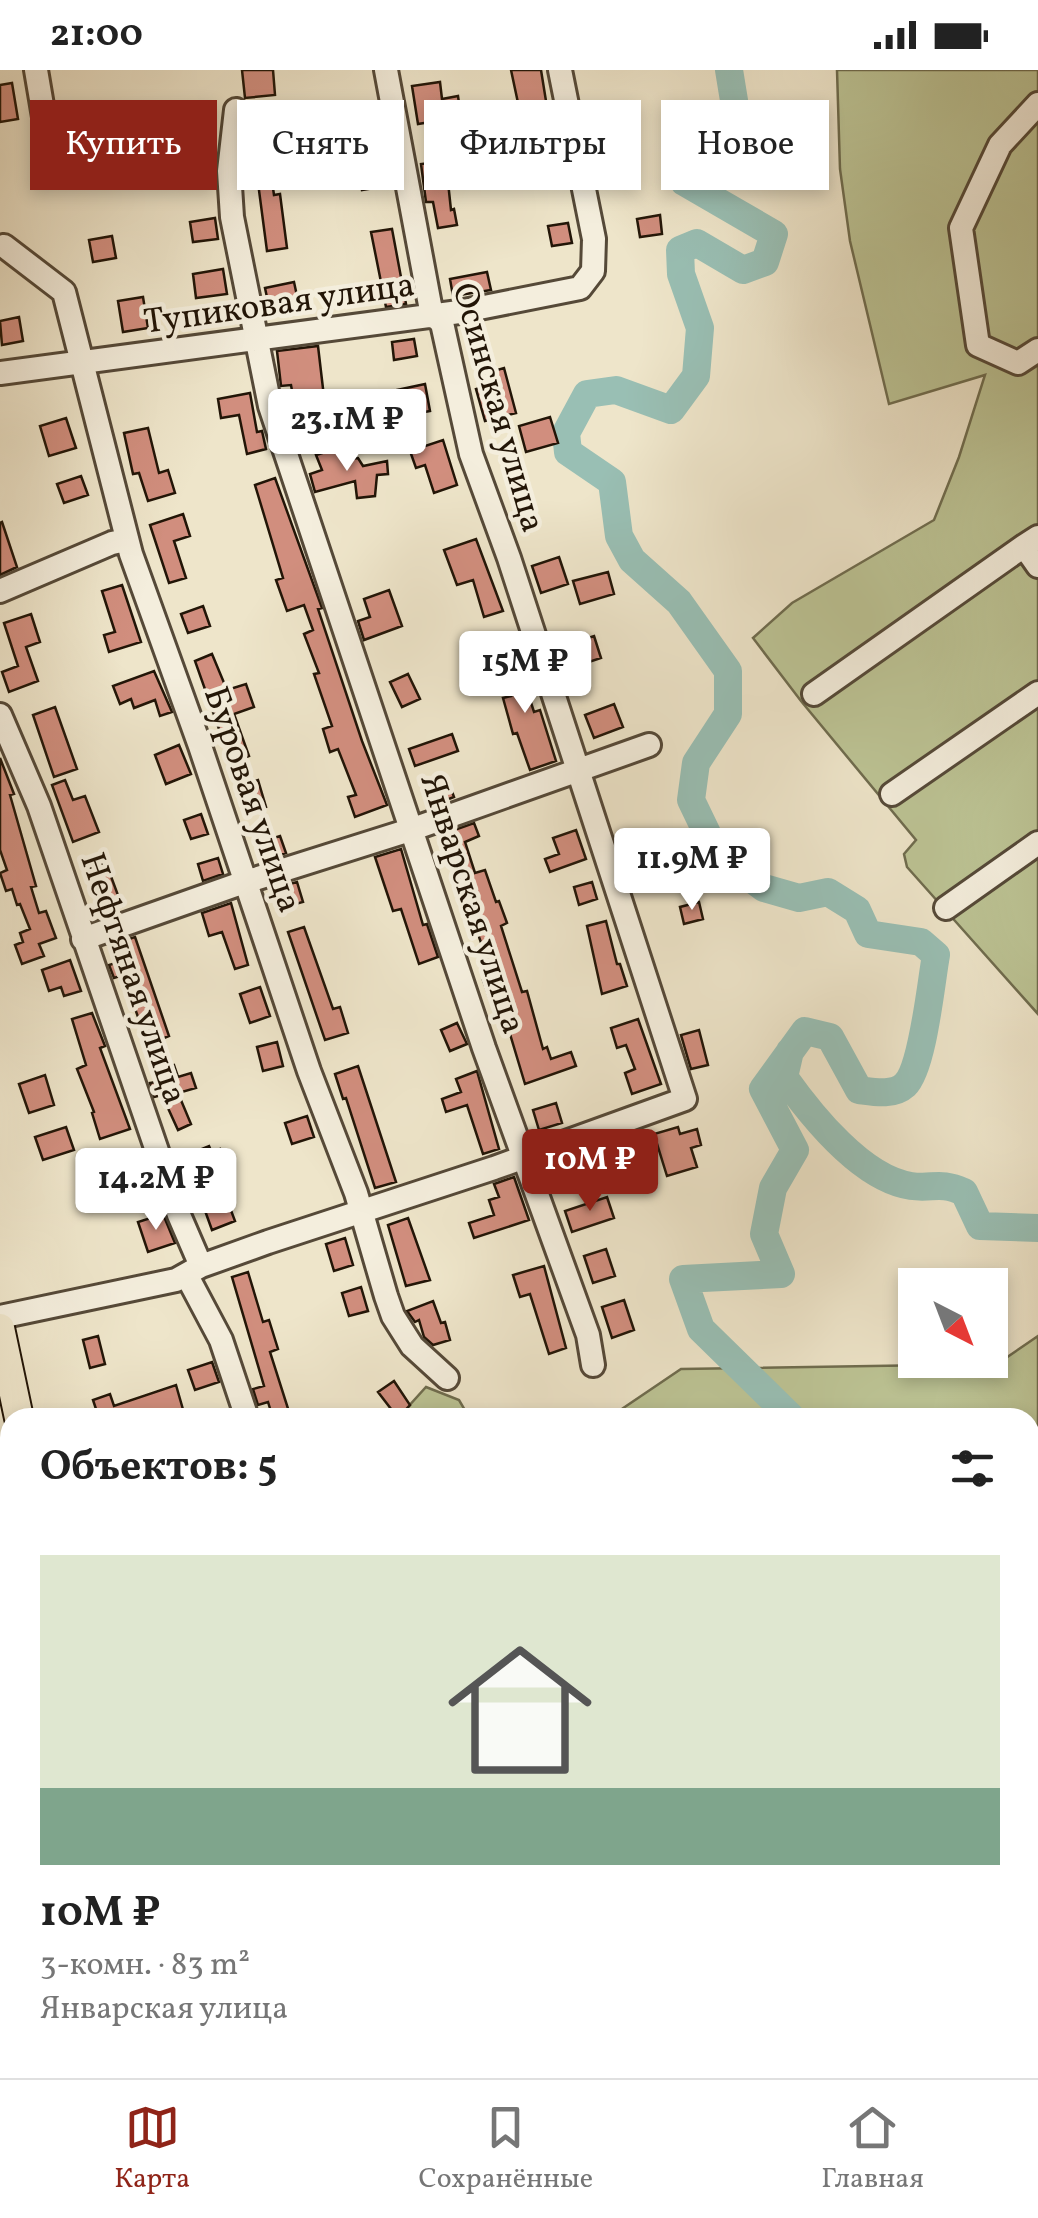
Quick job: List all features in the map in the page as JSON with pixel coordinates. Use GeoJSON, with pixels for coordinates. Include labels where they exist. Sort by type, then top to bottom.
{"type":"FeatureCollection","features":[{"type":"Feature","properties":{"kind":"main road"},"geometry":{"type":"LineString","coordinates":[[0,1328],[17,1408]]}},
{"type":"Feature","properties":{"kind":"street"},"geometry":{"type":"LineString","coordinates":[[36,70],[41,100]]}},
{"type":"Feature","properties":{"kind":"street","name":"Осинская улица"},"geometry":{"type":"LineString","coordinates":[[386,70],[433,315],[442,322],[472,454],[685,1100],[523,1157]]}},
{"type":"Feature","properties":{"kind":"street","name":"Тупиковая улица"},"geometry":{"type":"LineString","coordinates":[[0,373],[433,315],[564,294],[580,288],[593,271],[594,239],[560,70]]}},
{"type":"Feature","properties":{"kind":"street"},"geometry":{"type":"LineString","coordinates":[[1038,104],[1000,145],[961,228],[978,345],[1018,363],[1038,350]]}},
{"type":"Feature","properties":{"kind":"street","name":"Январская улица"},"geometry":{"type":"LineString","coordinates":[[236,110],[229,171],[230,205],[255,338],[282,444],[523,1157],[588,1335],[594,1365]]}},
{"type":"Feature","properties":{"kind":"street","name":"Буровая улица"},"geometry":{"type":"LineString","coordinates":[[4,246],[64,292],[126,540],[361,1211],[393,1316],[412,1346],[447,1378]]}},
{"type":"Feature","properties":{"kind":"street"},"geometry":{"type":"LineString","coordinates":[[0,591],[126,540]]}},
{"type":"Feature","properties":{"kind":"street"},"geometry":{"type":"LineString","coordinates":[[814,694],[1031,542],[1038,566]]}},
{"type":"Feature","properties":{"kind":"street"},"geometry":{"type":"LineString","coordinates":[[892,794],[1038,693]]}},
{"type":"Feature","properties":{"kind":"street","name":"Нефтяная улица"},"geometry":{"type":"LineString","coordinates":[[0,715],[8,750],[40,806],[180,1215],[194,1271],[245,1408]]}},
{"type":"Feature","properties":{"kind":"street"},"geometry":{"type":"LineString","coordinates":[[84,938],[649,745]]}},
{"type":"Feature","properties":{"kind":"street"},"geometry":{"type":"LineString","coordinates":[[946,908],[1038,842]]}},
{"type":"Feature","properties":{"kind":"street"},"geometry":{"type":"LineString","coordinates":[[0,1317],[194,1271],[523,1157]]}},
{"type":"Feature","properties":{"kind":"green space"},"geometry":{"type":"Polygon","coordinates":[[[837,70],[1038,70],[1038,1014],[907,867],[904,854],[916,840],[753,638],[792,603],[934,520],[985,375],[889,404],[850,241],[840,169],[837,70]]]}},
{"type":"Feature","properties":{"kind":"green space"},"geometry":{"type":"Polygon","coordinates":[[[1038,1336],[1038,1408],[623,1408],[681,1369],[898,1366],[898,1378],[1008,1378],[1008,1356],[1038,1336]]]}},
{"type":"Feature","properties":{"kind":"green space"},"geometry":{"type":"Polygon","coordinates":[[[426,1387],[459,1400],[464,1408],[407,1408],[426,1387]]]}},
{"type":"Feature","properties":{"kind":"building"},"geometry":{"type":"Polygon","coordinates":[[[242,70],[273,70],[275,95],[245,98],[242,70]]]}},
{"type":"Feature","properties":{"kind":"building"},"geometry":{"type":"Polygon","coordinates":[[[511,70],[541,70],[546,100],[517,100],[511,70]]]}},
{"type":"Feature","properties":{"kind":"building"},"geometry":{"type":"Polygon","coordinates":[[[440,82],[442,99],[458,96],[459,100],[424,100],[424,123],[418,124],[412,86],[440,82]]]}},
{"type":"Feature","properties":{"kind":"building"},"geometry":{"type":"Polygon","coordinates":[[[12,83],[18,119],[0,122],[0,85],[12,83]]]}},
{"type":"Feature","properties":{"kind":"building"},"geometry":{"type":"Polygon","coordinates":[[[259,190],[280,194],[287,248],[267,251],[259,190]]]}},
{"type":"Feature","properties":{"kind":"building"},"geometry":{"type":"Polygon","coordinates":[[[424,190],[449,190],[457,225],[438,228],[433,202],[426,202],[424,190]]]}},
{"type":"Feature","properties":{"kind":"building"},"geometry":{"type":"Polygon","coordinates":[[[660,215],[662,234],[640,237],[637,219],[660,215]]]}},
{"type":"Feature","properties":{"kind":"building"},"geometry":{"type":"Polygon","coordinates":[[[215,218],[218,239],[193,242],[190,222],[215,218]]]}},
{"type":"Feature","properties":{"kind":"building"},"geometry":{"type":"Polygon","coordinates":[[[568,223],[572,243],[552,246],[548,226],[568,223]]]}},
{"type":"Feature","properties":{"kind":"building"},"geometry":{"type":"Polygon","coordinates":[[[392,229],[406,304],[386,307],[371,232],[392,229]]]}},
{"type":"Feature","properties":{"kind":"building"},"geometry":{"type":"Polygon","coordinates":[[[112,236],[116,258],[93,262],[89,240],[112,236]]]}},
{"type":"Feature","properties":{"kind":"building"},"geometry":{"type":"Polygon","coordinates":[[[223,269],[227,294],[196,298],[193,274],[223,269]]]}},
{"type":"Feature","properties":{"kind":"building"},"geometry":{"type":"Polygon","coordinates":[[[487,272],[491,290],[453,296],[450,279],[487,272]]]}},
{"type":"Feature","properties":{"kind":"building"},"geometry":{"type":"Polygon","coordinates":[[[294,282],[300,310],[271,316],[265,288],[294,282]]]}},
{"type":"Feature","properties":{"kind":"building"},"geometry":{"type":"Polygon","coordinates":[[[143,297],[148,328],[123,332],[118,301],[143,297]]]}},
{"type":"Feature","properties":{"kind":"building"},"geometry":{"type":"Polygon","coordinates":[[[19,317],[23,341],[2,345],[0,321],[19,317]]]}},
{"type":"Feature","properties":{"kind":"building"},"geometry":{"type":"Polygon","coordinates":[[[414,339],[417,356],[394,360],[392,342],[414,339]]]}},
{"type":"Feature","properties":{"kind":"building"},"geometry":{"type":"Polygon","coordinates":[[[318,346],[326,414],[297,419],[291,385],[281,386],[277,351],[318,346]]]}},
{"type":"Feature","properties":{"kind":"building"},"geometry":{"type":"Polygon","coordinates":[[[504,368],[516,413],[485,421],[476,389],[486,386],[483,374],[504,368]]]}},
{"type":"Feature","properties":{"kind":"building"},"geometry":{"type":"Polygon","coordinates":[[[425,384],[430,411],[403,416],[397,390],[425,384]]]}},
{"type":"Feature","properties":{"kind":"building"},"geometry":{"type":"Polygon","coordinates":[[[250,393],[257,432],[262,431],[266,449],[247,454],[239,415],[221,418],[218,399],[250,393]]]}},
{"type":"Feature","properties":{"kind":"building"},"geometry":{"type":"Polygon","coordinates":[[[550,417],[558,443],[526,452],[519,426],[550,417]]]}},
{"type":"Feature","properties":{"kind":"building"},"geometry":{"type":"Polygon","coordinates":[[[66,418],[76,448],[49,456],[40,426],[66,418]]]}},
{"type":"Feature","properties":{"kind":"building"},"geometry":{"type":"Polygon","coordinates":[[[148,428],[159,473],[168,470],[175,493],[148,501],[139,473],[133,474],[124,433],[148,428]]]}},
{"type":"Feature","properties":{"kind":"building"},"geometry":{"type":"Polygon","coordinates":[[[443,440],[457,485],[434,493],[425,465],[416,468],[410,451],[443,440]]]}},
{"type":"Feature","properties":{"kind":"building"},"geometry":{"type":"Polygon","coordinates":[[[338,448],[343,460],[358,458],[363,466],[387,461],[388,474],[377,475],[375,496],[357,498],[355,481],[315,492],[310,474],[322,470],[316,455],[338,448]]]}},
{"type":"Feature","properties":{"kind":"building"},"geometry":{"type":"Polygon","coordinates":[[[81,476],[88,495],[64,503],[57,484],[81,476]]]}},
{"type":"Feature","properties":{"kind":"building"},"geometry":{"type":"Polygon","coordinates":[[[275,478],[387,805],[355,817],[348,797],[356,795],[338,749],[330,752],[323,729],[332,726],[304,634],[313,630],[304,605],[287,611],[276,580],[283,578],[255,485],[275,478]]]}},
{"type":"Feature","properties":{"kind":"building"},"geometry":{"type":"Polygon","coordinates":[[[183,514],[190,536],[174,541],[186,578],[169,583],[150,525],[183,514]]]}},
{"type":"Feature","properties":{"kind":"building"},"geometry":{"type":"Polygon","coordinates":[[[0,523],[17,567],[0,575],[0,523]]]}},
{"type":"Feature","properties":{"kind":"building"},"geometry":{"type":"Polygon","coordinates":[[[476,539],[503,611],[484,617],[473,580],[457,585],[444,550],[476,539]]]}},
{"type":"Feature","properties":{"kind":"building"},"geometry":{"type":"Polygon","coordinates":[[[559,557],[568,584],[541,593],[532,566],[559,557]]]}},
{"type":"Feature","properties":{"kind":"building"},"geometry":{"type":"Polygon","coordinates":[[[608,572],[614,594],[580,604],[573,581],[608,572]]]}},
{"type":"Feature","properties":{"kind":"building"},"geometry":{"type":"Polygon","coordinates":[[[122,585],[141,642],[109,652],[104,635],[115,632],[102,591],[122,585]]]}},
{"type":"Feature","properties":{"kind":"building"},"geometry":{"type":"Polygon","coordinates":[[[389,590],[402,626],[364,640],[358,621],[370,617],[364,599],[389,590]]]}},
{"type":"Feature","properties":{"kind":"building"},"geometry":{"type":"Polygon","coordinates":[[[203,606],[210,626],[188,633],[181,614],[203,606]]]}},
{"type":"Feature","properties":{"kind":"building"},"geometry":{"type":"Polygon","coordinates":[[[31,614],[40,642],[26,647],[38,681],[9,692],[2,672],[18,666],[4,623],[31,614]]]}},
{"type":"Feature","properties":{"kind":"building"},"geometry":{"type":"Polygon","coordinates":[[[594,636],[601,658],[571,668],[563,646],[594,636]]]}},
{"type":"Feature","properties":{"kind":"building"},"geometry":{"type":"Polygon","coordinates":[[[514,650],[534,712],[540,710],[556,761],[530,770],[517,733],[513,734],[503,698],[511,696],[498,655],[514,650]]]}},
{"type":"Feature","properties":{"kind":"building"},"geometry":{"type":"Polygon","coordinates":[[[212,654],[227,690],[246,684],[254,707],[234,714],[249,756],[231,763],[195,661],[212,654]]]}},
{"type":"Feature","properties":{"kind":"building"},"geometry":{"type":"Polygon","coordinates":[[[154,671],[172,712],[160,716],[155,700],[134,708],[131,699],[120,704],[113,686],[154,671]]]}},
{"type":"Feature","properties":{"kind":"building"},"geometry":{"type":"Polygon","coordinates":[[[408,674],[420,699],[402,707],[390,682],[408,674]]]}},
{"type":"Feature","properties":{"kind":"building"},"geometry":{"type":"Polygon","coordinates":[[[614,704],[623,727],[594,738],[585,715],[614,704]]]}},
{"type":"Feature","properties":{"kind":"building"},"geometry":{"type":"Polygon","coordinates":[[[55,707],[77,769],[54,777],[33,715],[55,707]]]}},
{"type":"Feature","properties":{"kind":"building"},"geometry":{"type":"Polygon","coordinates":[[[452,734],[458,751],[415,766],[409,749],[452,734]]]}},
{"type":"Feature","properties":{"kind":"building"},"geometry":{"type":"Polygon","coordinates":[[[179,745],[191,774],[166,784],[155,755],[179,745]]]}},
{"type":"Feature","properties":{"kind":"building"},"geometry":{"type":"Polygon","coordinates":[[[0,758],[14,794],[10,795],[36,886],[31,887],[39,913],[46,911],[56,938],[39,944],[44,956],[22,964],[15,945],[23,942],[20,933],[30,929],[12,889],[6,891],[0,873],[7,870],[0,850],[0,758]]]}},
{"type":"Feature","properties":{"kind":"building"},"geometry":{"type":"Polygon","coordinates":[[[65,780],[73,800],[85,796],[99,832],[73,842],[52,785],[65,780]]]}},
{"type":"Feature","properties":{"kind":"building"},"geometry":{"type":"Polygon","coordinates":[[[258,780],[266,807],[247,813],[238,787],[258,780]]]}},
{"type":"Feature","properties":{"kind":"building"},"geometry":{"type":"Polygon","coordinates":[[[449,783],[454,797],[428,807],[423,793],[449,783]]]}},
{"type":"Feature","properties":{"kind":"building"},"geometry":{"type":"Polygon","coordinates":[[[201,814],[208,834],[191,839],[184,820],[201,814]]]}},
{"type":"Feature","properties":{"kind":"building"},"geometry":{"type":"Polygon","coordinates":[[[474,823],[479,836],[465,842],[475,873],[485,870],[496,902],[499,901],[507,923],[501,926],[522,992],[527,991],[543,1049],[547,1047],[551,1059],[571,1052],[576,1066],[525,1084],[498,994],[489,997],[483,980],[490,978],[482,955],[485,954],[443,834],[474,823]]]}},
{"type":"Feature","properties":{"kind":"building"},"geometry":{"type":"Polygon","coordinates":[[[576,830],[586,859],[550,872],[545,859],[559,854],[553,838],[576,830]]]}},
{"type":"Feature","properties":{"kind":"building"},"geometry":{"type":"Polygon","coordinates":[[[280,836],[286,853],[263,861],[257,843],[280,836]]]}},
{"type":"Feature","properties":{"kind":"building"},"geometry":{"type":"Polygon","coordinates":[[[401,849],[423,925],[427,924],[438,957],[419,964],[401,909],[393,911],[375,857],[401,849]]]}},
{"type":"Feature","properties":{"kind":"building"},"geometry":{"type":"Polygon","coordinates":[[[218,858],[223,874],[203,881],[198,864],[218,858]]]}},
{"type":"Feature","properties":{"kind":"building"},"geometry":{"type":"Polygon","coordinates":[[[106,863],[122,906],[101,914],[86,870],[106,863]]]}},
{"type":"Feature","properties":{"kind":"building"},"geometry":{"type":"Polygon","coordinates":[[[297,882],[303,902],[281,908],[275,888],[297,882]]]}},
{"type":"Feature","properties":{"kind":"building"},"geometry":{"type":"Polygon","coordinates":[[[592,882],[597,899],[579,905],[574,887],[592,882]]]}},
{"type":"Feature","properties":{"kind":"building"},"geometry":{"type":"Polygon","coordinates":[[[699,902],[703,919],[684,924],[680,907],[699,902]]]}},
{"type":"Feature","properties":{"kind":"building"},"geometry":{"type":"Polygon","coordinates":[[[231,903],[248,965],[235,969],[222,932],[209,936],[202,913],[231,903]]]}},
{"type":"Feature","properties":{"kind":"building"},"geometry":{"type":"Polygon","coordinates":[[[606,921],[627,986],[602,994],[587,926],[606,921]]]}},
{"type":"Feature","properties":{"kind":"building"},"geometry":{"type":"Polygon","coordinates":[[[304,927],[333,1009],[340,1007],[348,1033],[325,1040],[288,932],[304,927]]]}},
{"type":"Feature","properties":{"kind":"building"},"geometry":{"type":"Polygon","coordinates":[[[135,937],[169,1036],[159,1040],[168,1067],[174,1065],[178,1077],[191,1073],[196,1088],[178,1093],[191,1124],[178,1130],[162,1095],[154,1097],[150,1083],[156,1082],[153,1071],[157,1070],[123,975],[114,978],[109,965],[119,962],[113,944],[135,937]]]}},
{"type":"Feature","properties":{"kind":"building"},"geometry":{"type":"Polygon","coordinates":[[[70,960],[81,991],[64,996],[61,987],[49,991],[42,970],[70,960]]]}},
{"type":"Feature","properties":{"kind":"building"},"geometry":{"type":"Polygon","coordinates":[[[260,987],[270,1016],[250,1023],[240,994],[260,987]]]}},
{"type":"Feature","properties":{"kind":"building"},"geometry":{"type":"Polygon","coordinates":[[[92,1013],[105,1046],[100,1048],[130,1129],[100,1139],[77,1069],[86,1065],[72,1019],[92,1013]]]}},
{"type":"Feature","properties":{"kind":"building"},"geometry":{"type":"Polygon","coordinates":[[[638,1019],[661,1084],[632,1094],[625,1073],[635,1069],[626,1045],[617,1048],[611,1028],[638,1019]]]}},
{"type":"Feature","properties":{"kind":"building"},"geometry":{"type":"Polygon","coordinates":[[[457,1023],[467,1044],[450,1051],[441,1030],[457,1023]]]}},
{"type":"Feature","properties":{"kind":"building"},"geometry":{"type":"Polygon","coordinates":[[[699,1030],[708,1065],[691,1069],[681,1035],[699,1030]]]}},
{"type":"Feature","properties":{"kind":"building"},"geometry":{"type":"Polygon","coordinates":[[[277,1042],[283,1066],[263,1071],[257,1047],[277,1042]]]}},
{"type":"Feature","properties":{"kind":"building"},"geometry":{"type":"Polygon","coordinates":[[[358,1066],[396,1182],[375,1188],[335,1074],[358,1066]]]}},
{"type":"Feature","properties":{"kind":"building"},"geometry":{"type":"Polygon","coordinates":[[[477,1071],[499,1149],[483,1154],[467,1105],[446,1112],[442,1099],[461,1092],[456,1079],[477,1071]]]}},
{"type":"Feature","properties":{"kind":"building"},"geometry":{"type":"Polygon","coordinates":[[[45,1075],[54,1105],[29,1113],[19,1084],[45,1075]]]}},
{"type":"Feature","properties":{"kind":"building"},"geometry":{"type":"Polygon","coordinates":[[[556,1103],[562,1123],[539,1130],[533,1110],[556,1103]]]}},
{"type":"Feature","properties":{"kind":"building"},"geometry":{"type":"Polygon","coordinates":[[[307,1116],[314,1137],[292,1144],[285,1123],[307,1116]]]}},
{"type":"Feature","properties":{"kind":"building"},"geometry":{"type":"Polygon","coordinates":[[[66,1127],[74,1150],[43,1160],[35,1137],[66,1127]]]}},
{"type":"Feature","properties":{"kind":"building"},"geometry":{"type":"Polygon","coordinates":[[[678,1127],[680,1134],[697,1129],[701,1145],[691,1148],[697,1167],[667,1176],[654,1134],[678,1127]]]}},
{"type":"Feature","properties":{"kind":"building"},"geometry":{"type":"Polygon","coordinates":[[[209,1146],[212,1153],[220,1149],[229,1170],[206,1179],[218,1209],[229,1205],[235,1221],[212,1230],[199,1194],[192,1197],[182,1157],[209,1146]]]}},
{"type":"Feature","properties":{"kind":"building"},"geometry":{"type":"Polygon","coordinates":[[[574,1160],[579,1179],[560,1185],[555,1166],[574,1160]]]}},
{"type":"Feature","properties":{"kind":"building"},"geometry":{"type":"Polygon","coordinates":[[[514,1177],[529,1220],[474,1238],[469,1223],[494,1215],[489,1200],[499,1197],[494,1184],[514,1177]]]}},
{"type":"Feature","properties":{"kind":"building"},"geometry":{"type":"Polygon","coordinates":[[[607,1197],[614,1218],[572,1232],[565,1211],[607,1197]]]}},
{"type":"Feature","properties":{"kind":"building"},"geometry":{"type":"Polygon","coordinates":[[[163,1214],[175,1243],[148,1252],[138,1222],[163,1214]]]}},
{"type":"Feature","properties":{"kind":"building"},"geometry":{"type":"Polygon","coordinates":[[[408,1218],[430,1280],[406,1286],[388,1225],[408,1218]]]}},
{"type":"Feature","properties":{"kind":"building"},"geometry":{"type":"Polygon","coordinates":[[[345,1238],[353,1265],[334,1271],[326,1244],[345,1238]]]}},
{"type":"Feature","properties":{"kind":"building"},"geometry":{"type":"Polygon","coordinates":[[[606,1249],[615,1276],[593,1283],[584,1256],[606,1249]]]}},
{"type":"Feature","properties":{"kind":"building"},"geometry":{"type":"Polygon","coordinates":[[[544,1266],[566,1348],[549,1354],[530,1294],[520,1297],[513,1275],[544,1266]]]}},
{"type":"Feature","properties":{"kind":"building"},"geometry":{"type":"Polygon","coordinates":[[[248,1272],[263,1322],[269,1320],[278,1349],[270,1352],[288,1408],[270,1408],[268,1402],[258,1405],[253,1389],[264,1386],[232,1277],[248,1272]]]}},
{"type":"Feature","properties":{"kind":"building"},"geometry":{"type":"Polygon","coordinates":[[[361,1287],[368,1311],[349,1316],[342,1293],[361,1287]]]}},
{"type":"Feature","properties":{"kind":"building"},"geometry":{"type":"Polygon","coordinates":[[[624,1300],[634,1330],[612,1338],[602,1307],[624,1300]]]}},
{"type":"Feature","properties":{"kind":"building"},"geometry":{"type":"Polygon","coordinates":[[[433,1301],[450,1340],[433,1345],[424,1337],[419,1320],[415,1322],[407,1311],[433,1301]]]}},
{"type":"Feature","properties":{"kind":"building"},"geometry":{"type":"Polygon","coordinates":[[[98,1336],[105,1364],[90,1368],[83,1340],[98,1336]]]}},
{"type":"Feature","properties":{"kind":"building"},"geometry":{"type":"Polygon","coordinates":[[[212,1362],[219,1382],[195,1390],[188,1370],[212,1362]]]}},
{"type":"Feature","properties":{"kind":"building"},"geometry":{"type":"Polygon","coordinates":[[[394,1381],[410,1405],[390,1408],[378,1392],[394,1381]]]}},
{"type":"Feature","properties":{"kind":"building"},"geometry":{"type":"Polygon","coordinates":[[[176,1385],[183,1408],[96,1408],[93,1400],[110,1394],[114,1406],[176,1385]]]}},
{"type":"Feature","properties":{"kind":"waterway"},"geometry":{"type":"LineString","coordinates":[[729,70],[739,131],[684,182],[774,234],[765,262],[743,270],[697,243],[680,250],[681,274],[700,328],[696,376],[671,410],[616,390],[587,394],[566,433],[568,452],[612,482],[619,536],[632,560],[679,602],[728,671],[728,714],[696,763],[691,800],[716,852],[764,888],[799,898],[828,892],[857,910],[868,934],[921,942],[936,955],[917,1061],[905,1085],[889,1092],[859,1090],[830,1037],[805,1031],[763,1089],[795,1150],[773,1188],[764,1234],[781,1274],[683,1279],[701,1329],[782,1408]]}},
{"type":"Feature","properties":{"kind":"waterway"},"geometry":{"type":"LineString","coordinates":[[790,1051],[784,1077],[839,1143],[874,1171],[911,1186],[942,1186],[964,1192],[980,1226],[1038,1228]]}}]}
